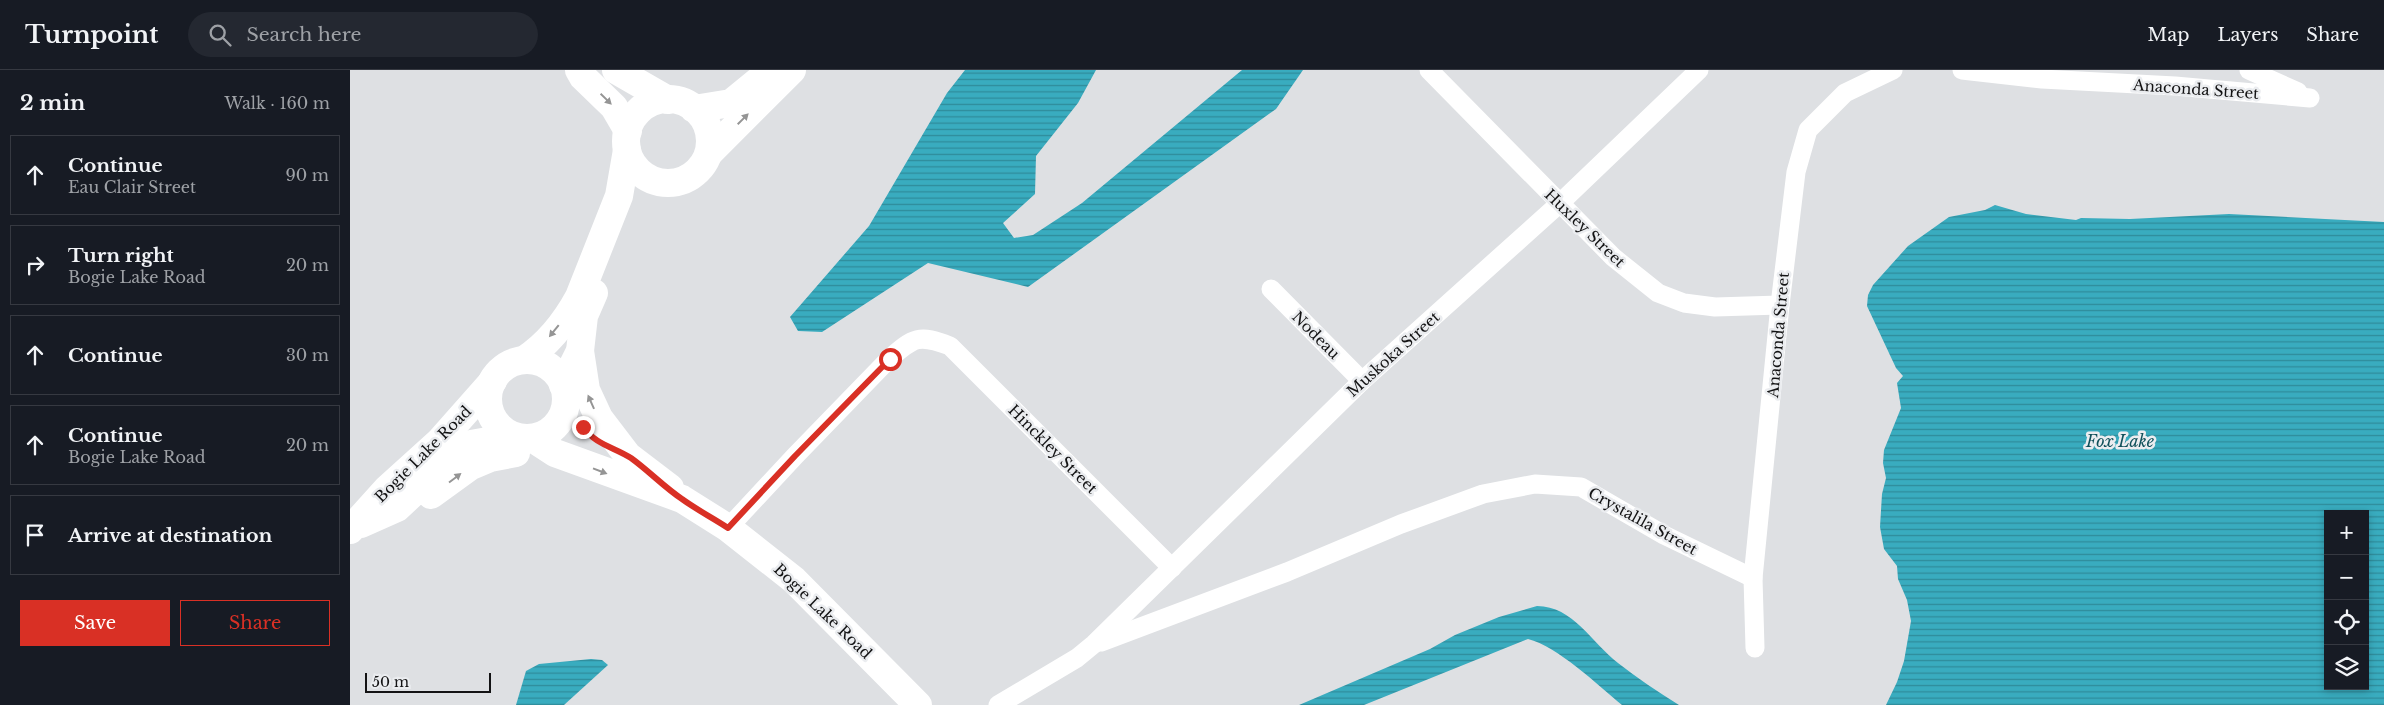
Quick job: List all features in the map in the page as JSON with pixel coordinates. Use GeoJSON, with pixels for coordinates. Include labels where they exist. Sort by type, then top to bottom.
{"type":"FeatureCollection","features":[{"type":"Feature","properties":{"kind":"main road"},"geometry":{"type":"LineString","coordinates":[[579,70],[583,77],[614,107],[628,141],[632,163],[641,173],[652,180],[665,183],[679,182],[692,176],[702,166],[708,153],[710,139],[707,125],[694,108],[675,100],[668,100],[648,104],[637,113],[628,141],[619,196],[579,297],[572,310],[539,350],[524,360],[506,367],[492,381],[489,393],[489,406],[493,418],[501,428],[512,435],[528,438],[552,428],[565,409],[565,391],[580,351],[584,316],[634,201],[647,190],[665,183]]}},
{"type":"Feature","properties":{"kind":"main road"},"geometry":{"type":"LineString","coordinates":[[616,70],[668,100]]}},
{"type":"Feature","properties":{"kind":"main road"},"geometry":{"type":"LineString","coordinates":[[694,108],[731,103],[772,70]]}},
{"type":"Feature","properties":{"kind":"main road"},"geometry":{"type":"LineString","coordinates":[[708,153],[792,70]]}},
{"type":"Feature","properties":{"kind":"main road"},"geometry":{"type":"LineString","coordinates":[[580,351],[586,390],[591,403],[598,418],[628,456]]}},
{"type":"Feature","properties":{"kind":"main road"},"geometry":{"type":"LineString","coordinates":[[524,360],[536,361],[548,366],[557,374],[590,436],[606,447],[628,456],[682,499]]}},
{"type":"Feature","properties":{"kind":"main road","name":"Bogie Lake Road"},"geometry":{"type":"LineString","coordinates":[[352,528],[387,489],[439,442],[492,381]]}},
{"type":"Feature","properties":{"kind":"main road","name":"Bogie Lake Road"},"geometry":{"type":"LineString","coordinates":[[352,528],[397,508],[456,452],[471,444],[499,439],[528,438],[555,454],[682,499],[728,528],[794,580],[918,705]]}},
{"type":"Feature","properties":{"kind":"main road"},"geometry":{"type":"LineString","coordinates":[[397,508],[432,494],[471,466],[490,458],[526,452],[555,454]]}},
{"type":"Feature","properties":{"kind":"street","name":"Huxley Street"},"geometry":{"type":"LineString","coordinates":[[1429,70],[1613,257],[1658,293],[1684,303],[1715,307],[1780,306]]}},
{"type":"Feature","properties":{"kind":"street","name":"Muskoka Street"},"geometry":{"type":"LineString","coordinates":[[998,705],[1077,658],[1094,644],[1362,381],[1559,204],[1699,70]]}},
{"type":"Feature","properties":{"kind":"street","name":"Anaconda Street"},"geometry":{"type":"LineString","coordinates":[[1755,648],[1753,578],[1780,306],[1796,172],[1808,130],[1845,93],[1893,70]]}},
{"type":"Feature","properties":{"kind":"street","name":"Anaconda Street"},"geometry":{"type":"LineString","coordinates":[[1962,70],[2042,79],[2175,86],[2310,98],[2249,70]]}},
{"type":"Feature","properties":{"kind":"street","name":"Nodeau"},"geometry":{"type":"LineString","coordinates":[[1271,289],[1362,381]]}},
{"type":"Feature","properties":{"kind":"street","name":"Hinckley Street"},"geometry":{"type":"LineString","coordinates":[[728,528],[890,359],[906,344],[917,339],[929,338],[950,346],[1172,568]]}},
{"type":"Feature","properties":{"kind":"street","name":"Crystalila Street"},"geometry":{"type":"LineString","coordinates":[[1440,510],[1483,494],[1534,484],[1581,486],[1664,535],[1753,578]]}},
{"type":"Feature","properties":{"kind":"street","name":"Muskoka Street"},"geometry":{"type":"LineString","coordinates":[[1094,644],[1287,572],[1440,510]]}},
{"type":"Feature","properties":{"kind":"water"},"geometry":{"type":"Polygon","coordinates":[[[965,70],[1096,70],[1078,103],[1036,156],[1035,194],[1003,223],[1014,238],[1033,235],[1082,203],[1242,70],[1303,70],[1276,109],[1028,287],[928,263],[822,332],[798,331],[790,317],[869,226],[947,93],[965,70]]]}},
{"type":"Feature","properties":{"kind":"water","name":"Fox Lake"},"geometry":{"type":"Polygon","coordinates":[[[1995,205],[2026,214],[2076,220],[2081,218],[2130,219],[2229,214],[2384,222],[2384,705],[1886,705],[1904,661],[1911,621],[1907,600],[1898,579],[1897,566],[1884,549],[1880,527],[1882,494],[1886,478],[1883,463],[1884,450],[1901,408],[1897,383],[1903,376],[1896,368],[1867,306],[1868,295],[1873,285],[1908,246],[1949,217],[1985,210],[1995,205]]]}},
{"type":"Feature","properties":{"kind":"water"},"geometry":{"type":"Polygon","coordinates":[[[1537,606],[1561,612],[1572,619],[1618,663],[1679,705],[1622,705],[1564,658],[1539,643],[1528,639],[1364,705],[1299,705],[1430,649],[1455,635],[1499,617],[1537,606]]]}},
{"type":"Feature","properties":{"kind":"water"},"geometry":{"type":"Polygon","coordinates":[[[591,659],[602,660],[608,665],[564,705],[516,705],[526,671],[539,664],[591,659]]]}},
{"type":"Feature","properties":{"kind":"route"},"geometry":{"type":"LineString","coordinates":[[583,427],[590,436],[606,447],[628,456],[682,499],[728,528],[747,506],[890,359]]}}]}
